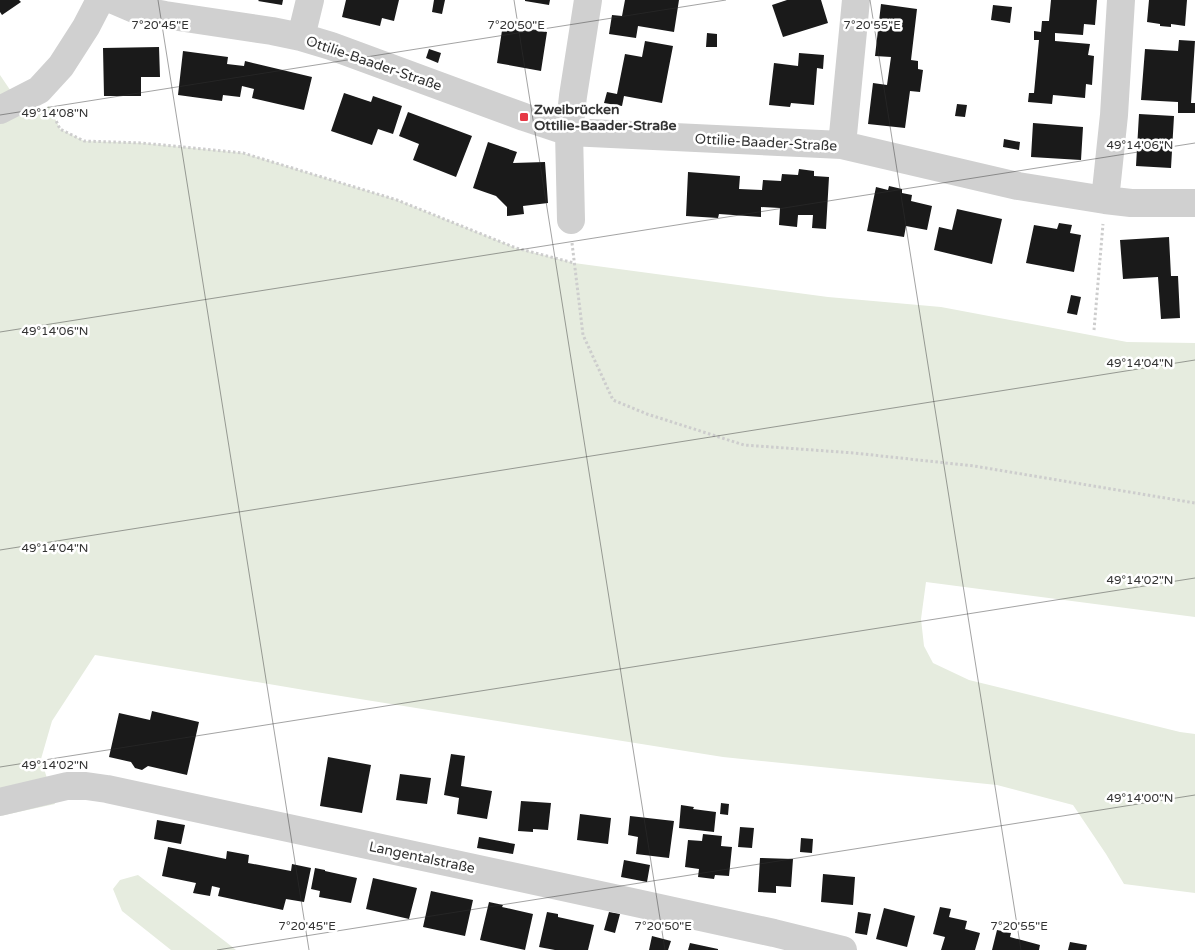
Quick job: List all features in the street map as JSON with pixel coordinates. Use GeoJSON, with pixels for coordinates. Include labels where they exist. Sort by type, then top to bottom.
{"type":"FeatureCollection","features":[{"type":"Feature","properties":{"kind":"street"},"geometry":{"type":"LineString","coordinates":[[0,110],[39,90],[61,66],[86,27],[100,0]]}},
{"type":"Feature","properties":{"kind":"street","name":"Ottilie-Baader-Straße"},"geometry":{"type":"LineString","coordinates":[[113,0],[134,10],[301,37],[331,46],[569,132],[842,145],[1018,186],[1131,203],[1195,203]]}},
{"type":"Feature","properties":{"kind":"street"},"geometry":{"type":"LineString","coordinates":[[301,37],[310,0]]}},
{"type":"Feature","properties":{"kind":"street"},"geometry":{"type":"LineString","coordinates":[[571,220],[569,132],[588,0]]}},
{"type":"Feature","properties":{"kind":"street"},"geometry":{"type":"LineString","coordinates":[[842,145],[856,0]]}},
{"type":"Feature","properties":{"kind":"street"},"geometry":{"type":"LineString","coordinates":[[1105,200],[1111,158],[1120,0]]}},
{"type":"Feature","properties":{"kind":"street","name":"Langentalstraße"},"geometry":{"type":"LineString","coordinates":[[0,802],[67,786],[93,787],[600,895],[843,950]]}},
{"type":"Feature","properties":{"kind":"path"},"geometry":{"type":"LineString","coordinates":[[39,90],[60,129],[84,141],[142,143],[243,153],[396,200],[516,248],[574,263]]}},
{"type":"Feature","properties":{"kind":"path"},"geometry":{"type":"LineString","coordinates":[[1094,330],[1105,200]]}},
{"type":"Feature","properties":{"kind":"path"},"geometry":{"type":"LineString","coordinates":[[571,220],[583,335],[613,400],[647,414],[744,445],[854,453],[974,466],[1195,503]]}},
{"type":"Feature","properties":{"kind":"shaded area"},"geometry":{"type":"Polygon","coordinates":[[[0,75],[27,115],[49,106],[60,129],[84,141],[142,143],[243,153],[397,200],[516,248],[574,263],[828,297],[941,307],[1127,342],[1195,343],[1195,617],[926,582],[921,619],[924,646],[933,663],[969,680],[1180,732],[1195,734],[1195,893],[1124,884],[1073,805],[997,785],[723,757],[95,655],[52,721],[41,759],[55,804],[0,816],[0,75]]]}},
{"type":"Feature","properties":{"kind":"shaded area"},"geometry":{"type":"Polygon","coordinates":[[[138,875],[236,950],[171,950],[122,911],[113,889],[120,880],[138,875]]]}},
{"type":"Feature","properties":{"kind":"building"},"geometry":{"type":"Polygon","coordinates":[[[0,0],[19,0],[21,2],[2,15],[0,12],[0,0]]]}},
{"type":"Feature","properties":{"kind":"building"},"geometry":{"type":"Polygon","coordinates":[[[259,0],[283,0],[282,5],[259,0]]]}},
{"type":"Feature","properties":{"kind":"building"},"geometry":{"type":"Polygon","coordinates":[[[346,0],[399,0],[394,21],[382,18],[380,26],[342,17],[346,0]]]}},
{"type":"Feature","properties":{"kind":"building"},"geometry":{"type":"Polygon","coordinates":[[[434,0],[445,0],[442,14],[432,12],[434,0]]]}},
{"type":"Feature","properties":{"kind":"building"},"geometry":{"type":"Polygon","coordinates":[[[525,0],[550,0],[549,5],[525,0]]]}},
{"type":"Feature","properties":{"kind":"building"},"geometry":{"type":"Polygon","coordinates":[[[625,0],[679,0],[674,32],[638,26],[636,38],[609,34],[612,15],[622,16],[625,0]]]}},
{"type":"Feature","properties":{"kind":"building"},"geometry":{"type":"Polygon","coordinates":[[[787,0],[821,0],[828,23],[783,37],[772,5],[787,0]]]}},
{"type":"Feature","properties":{"kind":"building"},"geometry":{"type":"Polygon","coordinates":[[[1051,0],[1097,0],[1095,25],[1084,24],[1083,35],[1055,33],[1055,41],[1090,44],[1088,55],[1094,56],[1092,85],[1086,84],[1085,98],[1053,95],[1052,104],[1028,102],[1029,93],[1034,93],[1039,40],[1034,40],[1034,31],[1041,32],[1042,21],[1049,21],[1051,0]]]}},
{"type":"Feature","properties":{"kind":"building"},"geometry":{"type":"Polygon","coordinates":[[[1149,0],[1187,0],[1185,26],[1171,24],[1171,27],[1160,26],[1160,24],[1147,22],[1149,0]]]}},
{"type":"Feature","properties":{"kind":"building"},"geometry":{"type":"Polygon","coordinates":[[[881,4],[917,9],[911,60],[918,61],[918,69],[923,70],[920,92],[910,91],[905,128],[868,124],[873,83],[887,85],[891,57],[875,56],[881,4]]]}},
{"type":"Feature","properties":{"kind":"building"},"geometry":{"type":"Polygon","coordinates":[[[993,5],[1012,7],[1010,23],[991,20],[993,5]]]}},
{"type":"Feature","properties":{"kind":"building"},"geometry":{"type":"Polygon","coordinates":[[[503,24],[547,32],[541,71],[497,63],[503,24]]]}},
{"type":"Feature","properties":{"kind":"building"},"geometry":{"type":"Polygon","coordinates":[[[707,33],[717,34],[717,47],[706,47],[707,33]]]}},
{"type":"Feature","properties":{"kind":"building"},"geometry":{"type":"Polygon","coordinates":[[[1179,40],[1195,41],[1191,103],[1195,103],[1195,113],[1178,113],[1178,102],[1141,100],[1145,49],[1178,51],[1179,40]]]}},
{"type":"Feature","properties":{"kind":"building"},"geometry":{"type":"Polygon","coordinates":[[[645,41],[673,46],[662,103],[624,96],[622,106],[604,103],[607,92],[617,94],[625,54],[642,57],[645,41]]]}},
{"type":"Feature","properties":{"kind":"building"},"geometry":{"type":"Polygon","coordinates":[[[159,47],[160,77],[141,77],[141,96],[104,96],[103,48],[159,47]]]}},
{"type":"Feature","properties":{"kind":"building"},"geometry":{"type":"Polygon","coordinates":[[[429,49],[441,53],[438,63],[426,58],[429,49]]]}},
{"type":"Feature","properties":{"kind":"building"},"geometry":{"type":"Polygon","coordinates":[[[183,51],[228,57],[227,64],[244,66],[245,61],[312,77],[304,110],[252,98],[254,89],[242,86],[240,97],[223,95],[222,101],[178,95],[183,51]]]}},
{"type":"Feature","properties":{"kind":"building"},"geometry":{"type":"Polygon","coordinates":[[[799,53],[824,55],[823,69],[817,68],[814,105],[791,103],[790,107],[769,105],[774,63],[798,66],[799,53]]]}},
{"type":"Feature","properties":{"kind":"building"},"geometry":{"type":"Polygon","coordinates":[[[344,93],[371,102],[373,96],[402,106],[393,134],[378,129],[372,145],[331,131],[344,93]]]}},
{"type":"Feature","properties":{"kind":"building"},"geometry":{"type":"Polygon","coordinates":[[[957,104],[967,105],[965,117],[955,116],[957,104]]]}},
{"type":"Feature","properties":{"kind":"building"},"geometry":{"type":"Polygon","coordinates":[[[408,112],[472,136],[456,177],[413,160],[419,144],[399,136],[408,112]]]}},
{"type":"Feature","properties":{"kind":"building"},"geometry":{"type":"Polygon","coordinates":[[[1139,114],[1174,116],[1171,168],[1136,166],[1139,114]]]}},
{"type":"Feature","properties":{"kind":"building"},"geometry":{"type":"Polygon","coordinates":[[[1033,123],[1083,127],[1081,160],[1031,157],[1033,123]]]}},
{"type":"Feature","properties":{"kind":"building"},"geometry":{"type":"Polygon","coordinates":[[[1004,139],[1020,142],[1019,150],[1003,147],[1004,139]]]}},
{"type":"Feature","properties":{"kind":"building"},"geometry":{"type":"Polygon","coordinates":[[[488,142],[517,152],[513,163],[545,162],[548,203],[523,206],[524,214],[507,216],[507,207],[496,196],[473,188],[488,142]]]}},
{"type":"Feature","properties":{"kind":"building"},"geometry":{"type":"Polygon","coordinates":[[[799,169],[814,171],[814,176],[829,177],[826,229],[812,228],[813,215],[798,215],[797,227],[779,225],[780,208],[761,207],[761,217],[719,214],[718,218],[686,216],[688,172],[740,176],[739,189],[762,190],[763,180],[781,181],[782,174],[798,175],[799,169]]]}},
{"type":"Feature","properties":{"kind":"building"},"geometry":{"type":"Polygon","coordinates":[[[889,186],[902,189],[902,193],[912,195],[911,201],[932,206],[927,230],[906,226],[904,237],[867,231],[876,187],[888,190],[889,186]]]}},
{"type":"Feature","properties":{"kind":"building"},"geometry":{"type":"Polygon","coordinates":[[[957,209],[1002,219],[992,264],[934,250],[939,227],[952,230],[957,209]]]}},
{"type":"Feature","properties":{"kind":"building"},"geometry":{"type":"Polygon","coordinates":[[[1059,223],[1072,225],[1070,233],[1081,235],[1074,272],[1026,263],[1034,225],[1057,229],[1059,223]]]}},
{"type":"Feature","properties":{"kind":"building"},"geometry":{"type":"Polygon","coordinates":[[[1169,237],[1171,276],[1178,276],[1180,318],[1161,319],[1158,277],[1123,279],[1120,240],[1169,237]]]}},
{"type":"Feature","properties":{"kind":"building"},"geometry":{"type":"Polygon","coordinates":[[[1071,295],[1081,297],[1077,315],[1067,313],[1071,295]]]}},
{"type":"Feature","properties":{"kind":"building"},"geometry":{"type":"Polygon","coordinates":[[[152,711],[199,722],[187,775],[148,766],[142,770],[135,768],[131,762],[109,757],[119,713],[150,720],[152,711]]]}},
{"type":"Feature","properties":{"kind":"building"},"geometry":{"type":"Polygon","coordinates":[[[451,754],[465,756],[461,786],[492,791],[487,819],[457,814],[459,798],[444,795],[451,754]]]}},
{"type":"Feature","properties":{"kind":"building"},"geometry":{"type":"Polygon","coordinates":[[[328,757],[371,765],[362,813],[320,806],[328,757]]]}},
{"type":"Feature","properties":{"kind":"building"},"geometry":{"type":"Polygon","coordinates":[[[400,774],[431,778],[427,804],[396,800],[400,774]]]}},
{"type":"Feature","properties":{"kind":"building"},"geometry":{"type":"Polygon","coordinates":[[[521,801],[551,803],[548,830],[518,831],[521,801]]]}},
{"type":"Feature","properties":{"kind":"building"},"geometry":{"type":"Polygon","coordinates":[[[721,803],[729,804],[728,815],[720,814],[721,803]]]}},
{"type":"Feature","properties":{"kind":"building"},"geometry":{"type":"Polygon","coordinates":[[[681,805],[694,807],[693,809],[716,812],[714,832],[679,828],[681,805]]]}},
{"type":"Feature","properties":{"kind":"building"},"geometry":{"type":"Polygon","coordinates":[[[580,814],[611,818],[608,844],[577,840],[580,814]]]}},
{"type":"Feature","properties":{"kind":"building"},"geometry":{"type":"Polygon","coordinates":[[[630,816],[674,821],[669,858],[636,854],[638,837],[628,835],[630,816]]]}},
{"type":"Feature","properties":{"kind":"building"},"geometry":{"type":"Polygon","coordinates":[[[157,820],[185,825],[181,844],[154,839],[157,820]]]}},
{"type":"Feature","properties":{"kind":"building"},"geometry":{"type":"Polygon","coordinates":[[[740,827],[754,828],[752,848],[738,847],[740,827]]]}},
{"type":"Feature","properties":{"kind":"building"},"geometry":{"type":"Polygon","coordinates":[[[703,834],[722,836],[721,846],[732,847],[729,876],[715,875],[714,879],[698,877],[699,869],[685,867],[688,840],[702,841],[703,834]]]}},
{"type":"Feature","properties":{"kind":"building"},"geometry":{"type":"Polygon","coordinates":[[[479,837],[515,844],[513,854],[477,848],[479,837]]]}},
{"type":"Feature","properties":{"kind":"building"},"geometry":{"type":"Polygon","coordinates":[[[801,838],[813,839],[812,853],[800,852],[801,838]]]}},
{"type":"Feature","properties":{"kind":"building"},"geometry":{"type":"Polygon","coordinates":[[[168,847],[226,859],[227,851],[249,855],[248,863],[291,871],[292,864],[311,868],[304,902],[286,899],[283,910],[218,896],[220,888],[212,886],[210,896],[193,893],[196,883],[162,876],[168,847]]]}},
{"type":"Feature","properties":{"kind":"building"},"geometry":{"type":"Polygon","coordinates":[[[760,858],[793,859],[791,887],[776,886],[776,893],[758,892],[760,858]]]}},
{"type":"Feature","properties":{"kind":"building"},"geometry":{"type":"Polygon","coordinates":[[[624,860],[650,865],[647,882],[621,877],[624,860]]]}},
{"type":"Feature","properties":{"kind":"building"},"geometry":{"type":"Polygon","coordinates":[[[315,868],[357,878],[351,903],[319,897],[320,891],[311,889],[315,868]]]}},
{"type":"Feature","properties":{"kind":"building"},"geometry":{"type":"Polygon","coordinates":[[[823,874],[855,877],[853,905],[821,902],[823,874]]]}},
{"type":"Feature","properties":{"kind":"building"},"geometry":{"type":"Polygon","coordinates":[[[373,878],[417,888],[409,919],[366,909],[373,878]]]}},
{"type":"Feature","properties":{"kind":"building"},"geometry":{"type":"Polygon","coordinates":[[[431,891],[473,900],[465,936],[423,927],[431,891]]]}},
{"type":"Feature","properties":{"kind":"building"},"geometry":{"type":"Polygon","coordinates":[[[489,902],[533,914],[525,950],[480,940],[489,902]]]}},
{"type":"Feature","properties":{"kind":"building"},"geometry":{"type":"Polygon","coordinates":[[[940,907],[951,909],[949,917],[967,921],[965,929],[980,933],[975,950],[941,950],[945,937],[933,934],[940,907]]]}},
{"type":"Feature","properties":{"kind":"building"},"geometry":{"type":"Polygon","coordinates":[[[884,908],[915,916],[907,947],[876,939],[884,908]]]}},
{"type":"Feature","properties":{"kind":"building"},"geometry":{"type":"Polygon","coordinates":[[[547,912],[558,914],[558,917],[594,925],[588,950],[555,950],[539,947],[547,912]]]}},
{"type":"Feature","properties":{"kind":"building"},"geometry":{"type":"Polygon","coordinates":[[[609,912],[620,914],[615,933],[604,930],[609,912]]]}},
{"type":"Feature","properties":{"kind":"building"},"geometry":{"type":"Polygon","coordinates":[[[858,912],[871,914],[867,935],[855,933],[858,912]]]}},
{"type":"Feature","properties":{"kind":"building"},"geometry":{"type":"Polygon","coordinates":[[[997,930],[1011,933],[1010,937],[1040,945],[1039,950],[992,950],[997,930]]]}},
{"type":"Feature","properties":{"kind":"building"},"geometry":{"type":"Polygon","coordinates":[[[652,936],[671,941],[668,950],[649,950],[652,936]]]}},
{"type":"Feature","properties":{"kind":"building"},"geometry":{"type":"Polygon","coordinates":[[[1070,942],[1087,945],[1086,950],[1068,950],[1070,942]]]}},
{"type":"Feature","properties":{"kind":"building"},"geometry":{"type":"Polygon","coordinates":[[[690,943],[718,949],[718,950],[688,950],[690,943]]]}},
{"type":"Feature","properties":{"kind":"place","name":"Zweibrücken Ottilie-Baader-Straße"},"geometry":{"type":"Point","coordinates":[524,117]}}]}
